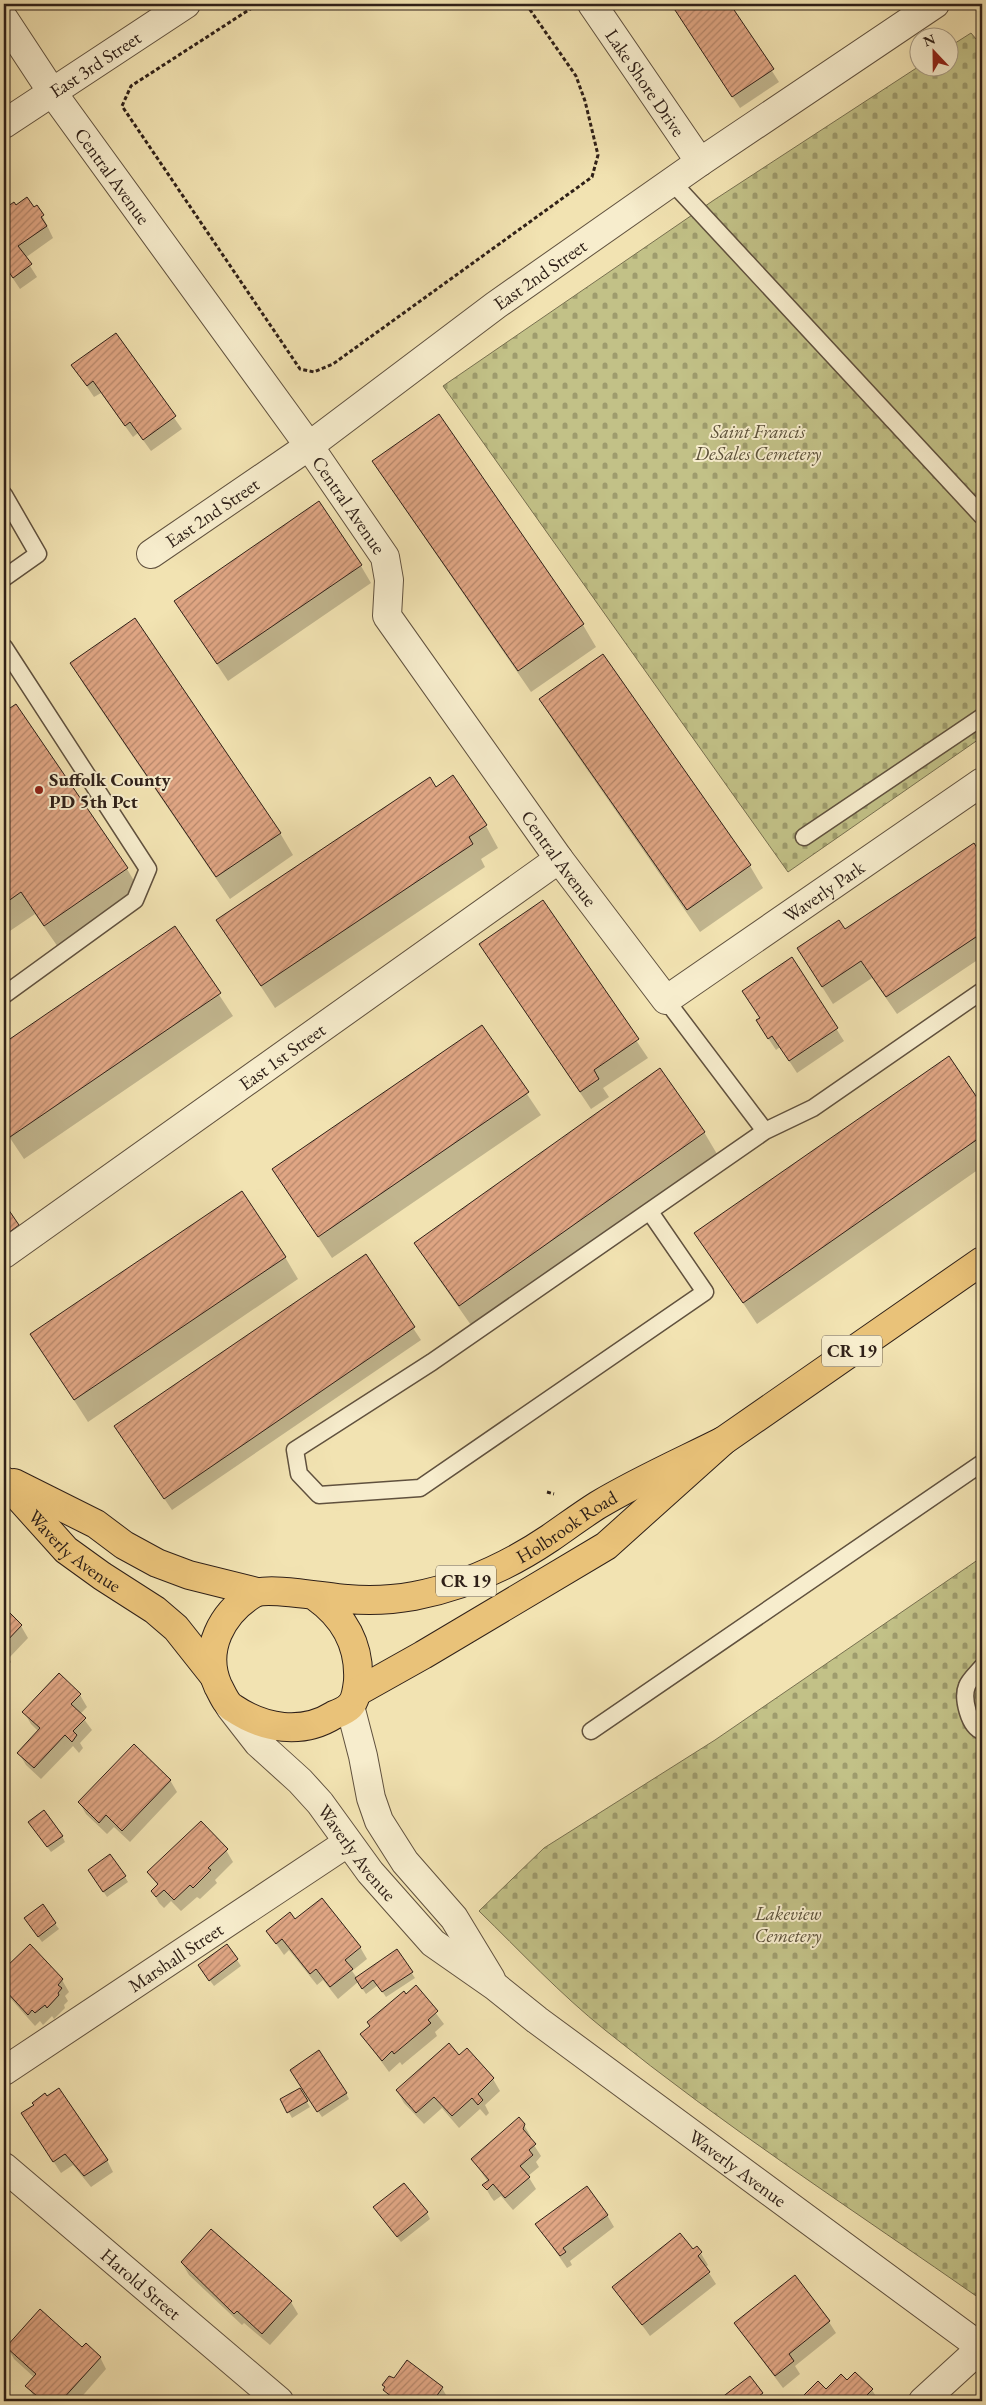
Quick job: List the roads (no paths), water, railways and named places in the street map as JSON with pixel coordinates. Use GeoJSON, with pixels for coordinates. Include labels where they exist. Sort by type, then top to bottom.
{"type":"FeatureCollection","features":[{"type":"Feature","properties":{"kind":"main road","name":"Holbrook Road"},"geometry":{"type":"LineString","coordinates":[[316,1597],[374,1600],[413,1596],[479,1576],[548,1539],[598,1505],[722,1441],[982,1261]]}},
{"type":"Feature","properties":{"kind":"main road","name":"Holbrook Road"},"geometry":{"type":"LineString","coordinates":[[353,1699],[606,1546],[722,1441]]}},
{"type":"Feature","properties":{"kind":"main road","name":"Waverly Avenue"},"geometry":{"type":"LineString","coordinates":[[4,1479],[96,1524],[124,1545],[157,1563],[190,1575],[257,1592]]}},
{"type":"Feature","properties":{"kind":"main road","name":"Waverly Avenue"},"geometry":{"type":"LineString","coordinates":[[4,1479],[66,1550],[155,1610],[176,1628],[214,1676]]}},
{"type":"Feature","properties":{"kind":"main road"},"geometry":{"type":"LineString","coordinates":[[230,1707],[214,1676],[213,1653],[217,1635],[225,1618],[238,1604],[257,1592],[287,1592],[316,1597],[330,1607],[342,1622],[353,1641],[357,1659],[353,1699]]}},
{"type":"Feature","properties":{"kind":"main road","name":"CR 19"},"geometry":{"type":"LineString","coordinates":[[230,1707],[255,1719],[287,1728],[304,1728],[321,1724],[353,1699]]}},
{"type":"Feature","properties":{"kind":"street","name":"East 3rd Street"},"geometry":{"type":"LineString","coordinates":[[4,124],[186,4]]}},
{"type":"Feature","properties":{"kind":"street","name":"Lake Shore Drive"},"geometry":{"type":"LineString","coordinates":[[592,4],[700,162]]}},
{"type":"Feature","properties":{"kind":"street","name":"East 2nd Street"},"geometry":{"type":"LineString","coordinates":[[150,554],[309,446],[496,305],[700,162],[934,4]]}},
{"type":"Feature","properties":{"kind":"street","name":"Central Avenue"},"geometry":{"type":"LineString","coordinates":[[4,19],[52,92],[309,446],[385,557],[389,580],[388,616],[559,859],[666,1000]]}},
{"type":"Feature","properties":{"kind":"street","name":"Waverly Park"},"geometry":{"type":"LineString","coordinates":[[666,1000],[982,782]]}},
{"type":"Feature","properties":{"kind":"street","name":"East 1st Street"},"geometry":{"type":"LineString","coordinates":[[4,1254],[559,859]]}},
{"type":"Feature","properties":{"kind":"street","name":"Waverly Avenue"},"geometry":{"type":"LineString","coordinates":[[353,1699],[371,1798],[379,1821],[405,1862],[454,1918],[496,1987]]}},
{"type":"Feature","properties":{"kind":"street","name":"Waverly Avenue"},"geometry":{"type":"LineString","coordinates":[[230,1707],[258,1743],[300,1781],[320,1803],[347,1842],[433,1943],[496,1987],[537,2020],[982,2348]]}},
{"type":"Feature","properties":{"kind":"street","name":"Marshall Street"},"geometry":{"type":"LineString","coordinates":[[4,2071],[347,1842]]}},
{"type":"Feature","properties":{"kind":"street","name":"Harold Street"},"geometry":{"type":"LineString","coordinates":[[4,2167],[279,2401]]}},
{"type":"Feature","properties":{"kind":"street"},"geometry":{"type":"LineString","coordinates":[[923,2401],[982,2348]]}},
{"type":"Feature","properties":{"kind":"lane"},"geometry":{"type":"LineString","coordinates":[[672,182],[982,516]]}},
{"type":"Feature","properties":{"kind":"lane"},"geometry":{"type":"LineString","coordinates":[[4,495],[38,554],[4,578]]}},
{"type":"Feature","properties":{"kind":"lane"},"geometry":{"type":"LineString","coordinates":[[4,647],[148,870],[135,900],[4,995]]}},
{"type":"Feature","properties":{"kind":"lane"},"geometry":{"type":"LineString","coordinates":[[804,837],[982,717]]}},
{"type":"Feature","properties":{"kind":"lane"},"geometry":{"type":"LineString","coordinates":[[650,1212],[705,1292],[420,1488],[319,1495],[299,1474],[295,1450],[432,1362],[765,1131],[813,1108],[982,991]]}},
{"type":"Feature","properties":{"kind":"lane"},"geometry":{"type":"LineString","coordinates":[[666,1000],[765,1131]]}},
{"type":"Feature","properties":{"kind":"lane"},"geometry":{"type":"LineString","coordinates":[[591,1731],[982,1463]]}},
{"type":"Feature","properties":{"kind":"lane"},"geometry":{"type":"LineString","coordinates":[[982,1667],[967,1686],[966,1709],[978,1730],[982,1731]]}},
{"type":"Feature","properties":{"kind":"place","name":"Suffolk County PD 5th Pct"},"geometry":{"type":"Point","coordinates":[39,790]}},
{"type":"Feature","properties":{"kind":"park label","name":"Saint Francis DeSales Cemetery"},"geometry":{"type":"Point","coordinates":[758,442]}},
{"type":"Feature","properties":{"kind":"park label","name":"Lakeview Cemetery"},"geometry":{"type":"Point","coordinates":[788,1924]}}]}
